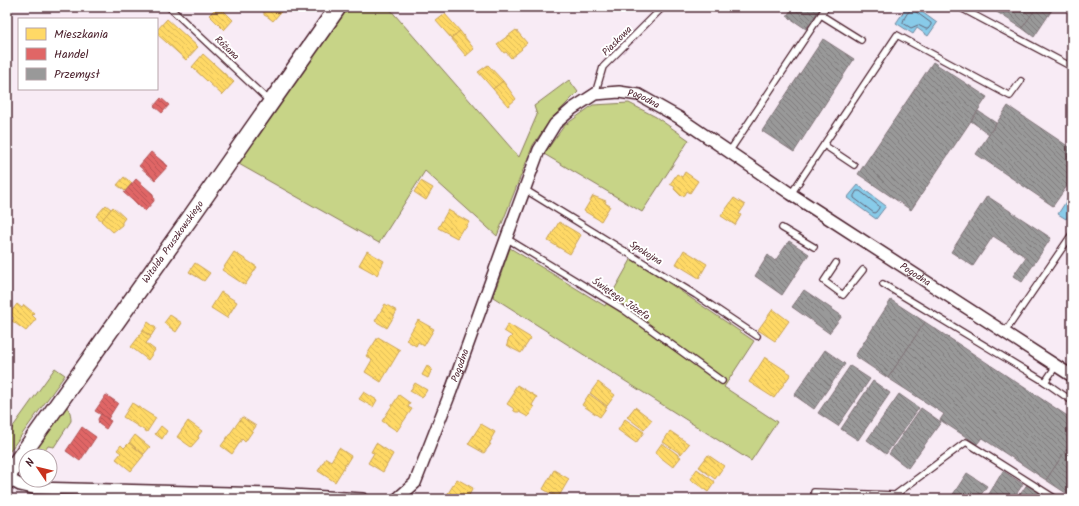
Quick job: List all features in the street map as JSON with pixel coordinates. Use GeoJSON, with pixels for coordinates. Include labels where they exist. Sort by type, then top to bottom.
{"type":"FeatureCollection","features":[{"type":"Feature","properties":{"kind":"street","name":"Witolda Pruszkowskiego"},"geometry":{"type":"LineString","coordinates":[[7,477],[338,7]]}},
{"type":"Feature","properties":{"kind":"street","name":"Pogodna"},"geometry":{"type":"LineString","coordinates":[[397,499],[415,484],[451,391],[524,189],[540,150],[555,124],[572,109],[595,94],[619,92],[639,95],[678,117],[792,194],[1072,376]]}},
{"type":"Feature","properties":{"kind":"street"},"geometry":{"type":"LineString","coordinates":[[7,477],[20,485],[33,488],[266,494],[363,499]]}},
{"type":"Feature","properties":{"kind":"lane","name":"Różana"},"geometry":{"type":"LineString","coordinates":[[169,7],[271,103]]}},
{"type":"Feature","properties":{"kind":"lane","name":"Piaskowa"},"geometry":{"type":"LineString","coordinates":[[595,94],[602,67],[663,7]]}},
{"type":"Feature","properties":{"kind":"lane"},"geometry":{"type":"LineString","coordinates":[[729,152],[826,7]]}},
{"type":"Feature","properties":{"kind":"lane"},"geometry":{"type":"LineString","coordinates":[[958,7],[1072,67]]}},
{"type":"Feature","properties":{"kind":"lane"},"geometry":{"type":"LineString","coordinates":[[821,15],[862,40]]}},
{"type":"Feature","properties":{"kind":"lane"},"geometry":{"type":"LineString","coordinates":[[792,194],[897,35],[1010,96],[1021,81]]}},
{"type":"Feature","properties":{"kind":"lane"},"geometry":{"type":"LineString","coordinates":[[824,145],[854,165]]}},
{"type":"Feature","properties":{"kind":"lane","name":"Spokojna"},"geometry":{"type":"LineString","coordinates":[[524,189],[689,291],[756,336]]}},
{"type":"Feature","properties":{"kind":"lane"},"geometry":{"type":"LineString","coordinates":[[782,228],[814,247]]}},
{"type":"Feature","properties":{"kind":"lane"},"geometry":{"type":"LineString","coordinates":[[1005,332],[1072,234]]}},
{"type":"Feature","properties":{"kind":"lane","name":"Świętego Józefa"},"geometry":{"type":"LineString","coordinates":[[506,238],[624,310],[722,381]]}},
{"type":"Feature","properties":{"kind":"lane"},"geometry":{"type":"LineString","coordinates":[[836,263],[824,280],[843,295],[863,270]]}},
{"type":"Feature","properties":{"kind":"lane"},"geometry":{"type":"LineString","coordinates":[[883,284],[1045,382],[1072,401]]}},
{"type":"Feature","properties":{"kind":"lane"},"geometry":{"type":"LineString","coordinates":[[1045,382],[1056,366]]}},
{"type":"Feature","properties":{"kind":"lane"},"geometry":{"type":"LineString","coordinates":[[814,492],[895,495],[966,442],[1056,499]]}},
{"type":"Feature","properties":{"kind":"green space"},"geometry":{"type":"Polygon","coordinates":[[[349,7],[388,7],[519,157],[537,115],[534,106],[569,80],[578,92],[550,120],[533,145],[497,236],[425,171],[379,243],[237,163],[349,7]]]}},
{"type":"Feature","properties":{"kind":"green space"},"geometry":{"type":"Polygon","coordinates":[[[629,103],[656,117],[689,140],[642,212],[544,154],[564,126],[593,105],[629,103]]]}},
{"type":"Feature","properties":{"kind":"green space"},"geometry":{"type":"Polygon","coordinates":[[[510,248],[605,306],[632,258],[754,341],[724,387],[777,422],[751,461],[493,297],[510,248]]]}},
{"type":"Feature","properties":{"kind":"green space"},"geometry":{"type":"Polygon","coordinates":[[[55,368],[65,375],[7,455],[7,435],[55,368]]]}},
{"type":"Feature","properties":{"kind":"green space"},"geometry":{"type":"Polygon","coordinates":[[[65,405],[70,412],[71,421],[54,447],[48,446],[47,448],[37,448],[65,405]]]}},
{"type":"Feature","properties":{"kind":"water"},"geometry":{"type":"Polygon","coordinates":[[[907,7],[915,7],[937,23],[928,36],[917,28],[913,34],[896,23],[907,7]]]}},
{"type":"Feature","properties":{"kind":"water"},"geometry":{"type":"Polygon","coordinates":[[[858,185],[886,206],[876,219],[847,198],[858,185]]]}},
{"type":"Feature","properties":{"kind":"water"},"geometry":{"type":"Polygon","coordinates":[[[1072,192],[1072,211],[1066,219],[1058,214],[1072,192]]]}},
{"type":"Feature","properties":{"kind":"building: Mieszkania"},"geometry":{"type":"Polygon","coordinates":[[[217,7],[220,7],[233,20],[224,30],[209,15],[217,7]]]}},
{"type":"Feature","properties":{"kind":"building: Mieszkania"},"geometry":{"type":"Polygon","coordinates":[[[264,7],[285,7],[273,21],[264,15],[264,12],[261,10],[264,7]]]}},
{"type":"Feature","properties":{"kind":"building: Mieszkania"},"geometry":{"type":"Polygon","coordinates":[[[445,14],[460,31],[451,38],[436,21],[445,14]]]}},
{"type":"Feature","properties":{"kind":"building: Mieszkania"},"geometry":{"type":"Polygon","coordinates":[[[167,19],[198,47],[186,60],[158,35],[158,29],[167,19]]]}},
{"type":"Feature","properties":{"kind":"building: Mieszkania"},"geometry":{"type":"Polygon","coordinates":[[[516,30],[527,43],[511,58],[506,52],[504,53],[497,44],[516,30]]]}},
{"type":"Feature","properties":{"kind":"building: Mieszkania"},"geometry":{"type":"Polygon","coordinates":[[[460,31],[474,49],[466,56],[451,38],[460,31]]]}},
{"type":"Feature","properties":{"kind":"building: Mieszkania"},"geometry":{"type":"Polygon","coordinates":[[[203,54],[234,82],[222,95],[192,67],[203,54]]]}},
{"type":"Feature","properties":{"kind":"building: Mieszkania"},"geometry":{"type":"Polygon","coordinates":[[[488,65],[503,81],[493,89],[478,72],[488,65]]]}},
{"type":"Feature","properties":{"kind":"building: Mieszkania"},"geometry":{"type":"Polygon","coordinates":[[[503,81],[516,99],[508,106],[493,89],[503,81]]]}},
{"type":"Feature","properties":{"kind":"building: Mieszkania"},"geometry":{"type":"Polygon","coordinates":[[[685,172],[698,181],[690,193],[687,191],[685,195],[681,196],[674,189],[675,187],[670,184],[677,174],[682,177],[685,172]]]}},
{"type":"Feature","properties":{"kind":"building: Mieszkania"},"geometry":{"type":"Polygon","coordinates":[[[124,177],[132,183],[125,191],[117,185],[124,177]]]}},
{"type":"Feature","properties":{"kind":"building: Mieszkania"},"geometry":{"type":"Polygon","coordinates":[[[421,181],[433,188],[426,200],[414,192],[421,181]]]}},
{"type":"Feature","properties":{"kind":"building: Mieszkania"},"geometry":{"type":"Polygon","coordinates":[[[593,196],[606,201],[605,203],[610,206],[601,221],[584,211],[593,196]]]}},
{"type":"Feature","properties":{"kind":"building: Mieszkania"},"geometry":{"type":"Polygon","coordinates":[[[734,198],[745,205],[739,214],[741,215],[735,225],[721,216],[734,198]]]}},
{"type":"Feature","properties":{"kind":"building: Mieszkania"},"geometry":{"type":"Polygon","coordinates":[[[106,205],[111,209],[102,221],[96,216],[106,205]]]}},
{"type":"Feature","properties":{"kind":"building: Mieszkania"},"geometry":{"type":"Polygon","coordinates":[[[113,207],[125,218],[122,225],[113,232],[101,221],[113,207]]]}},
{"type":"Feature","properties":{"kind":"building: Mieszkania"},"geometry":{"type":"Polygon","coordinates":[[[448,210],[469,222],[457,238],[438,228],[448,210]]]}},
{"type":"Feature","properties":{"kind":"building: Mieszkania"},"geometry":{"type":"Polygon","coordinates":[[[559,222],[581,235],[570,254],[548,241],[559,222]]]}},
{"type":"Feature","properties":{"kind":"building: Mieszkania"},"geometry":{"type":"Polygon","coordinates":[[[684,250],[707,264],[699,278],[676,264],[684,250]]]}},
{"type":"Feature","properties":{"kind":"building: Mieszkania"},"geometry":{"type":"Polygon","coordinates":[[[367,251],[384,261],[377,275],[359,265],[367,251]]]}},
{"type":"Feature","properties":{"kind":"building: Mieszkania"},"geometry":{"type":"Polygon","coordinates":[[[234,252],[257,267],[245,285],[222,270],[234,252]]]}},
{"type":"Feature","properties":{"kind":"building: Mieszkania"},"geometry":{"type":"Polygon","coordinates":[[[195,263],[210,273],[204,281],[189,272],[195,263]]]}},
{"type":"Feature","properties":{"kind":"building: Mieszkania"},"geometry":{"type":"Polygon","coordinates":[[[221,292],[237,302],[227,318],[211,308],[221,292]]]}},
{"type":"Feature","properties":{"kind":"building: Mieszkania"},"geometry":{"type":"Polygon","coordinates":[[[17,304],[22,308],[24,305],[34,313],[32,315],[36,319],[26,331],[12,321],[14,318],[9,314],[17,304]]]}},
{"type":"Feature","properties":{"kind":"building: Mieszkania"},"geometry":{"type":"Polygon","coordinates":[[[385,304],[397,311],[387,328],[375,321],[385,304]]]}},
{"type":"Feature","properties":{"kind":"building: Mieszkania"},"geometry":{"type":"Polygon","coordinates":[[[773,309],[789,321],[775,341],[758,330],[773,309]]]}},
{"type":"Feature","properties":{"kind":"building: Mieszkania"},"geometry":{"type":"Polygon","coordinates":[[[170,315],[182,323],[176,332],[164,323],[170,315]]]}},
{"type":"Feature","properties":{"kind":"building: Mieszkania"},"geometry":{"type":"Polygon","coordinates":[[[418,320],[434,329],[424,346],[418,342],[416,346],[406,340],[418,320]]]}},
{"type":"Feature","properties":{"kind":"building: Mieszkania"},"geometry":{"type":"Polygon","coordinates":[[[148,322],[156,328],[151,336],[142,331],[148,322]]]}},
{"type":"Feature","properties":{"kind":"building: Mieszkania"},"geometry":{"type":"Polygon","coordinates":[[[508,324],[531,338],[521,353],[507,345],[508,340],[512,336],[504,331],[508,324]]]}},
{"type":"Feature","properties":{"kind":"building: Mieszkania"},"geometry":{"type":"Polygon","coordinates":[[[143,331],[151,337],[146,343],[155,350],[148,360],[131,347],[143,331]]]}},
{"type":"Feature","properties":{"kind":"building: Mieszkania"},"geometry":{"type":"Polygon","coordinates":[[[378,337],[400,350],[381,382],[365,372],[372,360],[366,356],[378,337]]]}},
{"type":"Feature","properties":{"kind":"building: Mieszkania"},"geometry":{"type":"Polygon","coordinates":[[[765,357],[791,374],[774,398],[749,382],[765,357]]]}},
{"type":"Feature","properties":{"kind":"building: Mieszkania"},"geometry":{"type":"Polygon","coordinates":[[[427,366],[432,369],[428,378],[422,375],[427,366]]]}},
{"type":"Feature","properties":{"kind":"building: Mieszkania"},"geometry":{"type":"Polygon","coordinates":[[[598,382],[615,395],[607,406],[590,393],[598,382]]]}},
{"type":"Feature","properties":{"kind":"building: Mieszkania"},"geometry":{"type":"Polygon","coordinates":[[[415,383],[427,390],[422,398],[410,391],[415,383]]]}},
{"type":"Feature","properties":{"kind":"building: Mieszkania"},"geometry":{"type":"Polygon","coordinates":[[[517,385],[537,397],[532,405],[534,407],[528,417],[514,411],[513,408],[507,404],[515,392],[513,391],[517,385]]]}},
{"type":"Feature","properties":{"kind":"building: Mieszkania"},"geometry":{"type":"Polygon","coordinates":[[[364,392],[377,400],[373,407],[359,399],[364,392]]]}},
{"type":"Feature","properties":{"kind":"building: Mieszkania"},"geometry":{"type":"Polygon","coordinates":[[[589,394],[607,407],[600,417],[582,405],[589,394]]]}},
{"type":"Feature","properties":{"kind":"building: Mieszkania"},"geometry":{"type":"Polygon","coordinates":[[[399,395],[410,403],[408,407],[412,409],[397,431],[382,421],[399,395]]]}},
{"type":"Feature","properties":{"kind":"building: Mieszkania"},"geometry":{"type":"Polygon","coordinates":[[[132,403],[156,418],[147,432],[123,417],[132,403]]]}},
{"type":"Feature","properties":{"kind":"building: Mieszkania"},"geometry":{"type":"Polygon","coordinates":[[[635,407],[652,420],[644,430],[627,417],[635,407]]]}},
{"type":"Feature","properties":{"kind":"building: Mieszkania"},"geometry":{"type":"Polygon","coordinates":[[[242,417],[256,426],[245,442],[242,439],[232,454],[221,446],[242,417]]]}},
{"type":"Feature","properties":{"kind":"building: Mieszkania"},"geometry":{"type":"Polygon","coordinates":[[[625,419],[644,432],[636,443],[618,430],[625,419]]]}},
{"type":"Feature","properties":{"kind":"building: Mieszkania"},"geometry":{"type":"Polygon","coordinates":[[[188,421],[202,431],[198,436],[199,438],[191,447],[177,437],[188,421]]]}},
{"type":"Feature","properties":{"kind":"building: Mieszkania"},"geometry":{"type":"Polygon","coordinates":[[[481,424],[495,432],[489,444],[491,444],[484,453],[468,444],[481,424]]]}},
{"type":"Feature","properties":{"kind":"building: Mieszkania"},"geometry":{"type":"Polygon","coordinates":[[[161,426],[167,431],[162,439],[155,434],[161,426]]]}},
{"type":"Feature","properties":{"kind":"building: Mieszkania"},"geometry":{"type":"Polygon","coordinates":[[[670,431],[689,444],[681,454],[663,442],[670,431]]]}},
{"type":"Feature","properties":{"kind":"building: Mieszkania"},"geometry":{"type":"Polygon","coordinates":[[[135,435],[150,447],[144,454],[129,443],[135,435]]]}},
{"type":"Feature","properties":{"kind":"building: Mieszkania"},"geometry":{"type":"Polygon","coordinates":[[[129,443],[144,455],[131,471],[116,459],[121,453],[117,450],[121,445],[124,448],[129,443]]]}},
{"type":"Feature","properties":{"kind":"building: Mieszkania"},"geometry":{"type":"Polygon","coordinates":[[[376,443],[393,454],[383,472],[368,463],[374,453],[371,452],[376,443]]]}},
{"type":"Feature","properties":{"kind":"building: Mieszkania"},"geometry":{"type":"Polygon","coordinates":[[[662,443],[681,457],[673,467],[655,453],[662,443]]]}},
{"type":"Feature","properties":{"kind":"building: Mieszkania"},"geometry":{"type":"Polygon","coordinates":[[[339,448],[351,456],[335,482],[318,471],[326,458],[331,461],[339,448]]]}},
{"type":"Feature","properties":{"kind":"building: Mieszkania"},"geometry":{"type":"Polygon","coordinates":[[[708,455],[724,466],[715,479],[699,467],[708,455]]]}},
{"type":"Feature","properties":{"kind":"building: Mieszkania"},"geometry":{"type":"Polygon","coordinates":[[[697,469],[715,482],[708,492],[690,479],[697,469]]]}},
{"type":"Feature","properties":{"kind":"building: Mieszkania"},"geometry":{"type":"Polygon","coordinates":[[[554,470],[569,479],[558,498],[543,489],[554,470]]]}},
{"type":"Feature","properties":{"kind":"building: Mieszkania"},"geometry":{"type":"Polygon","coordinates":[[[457,479],[473,488],[467,499],[454,499],[447,495],[457,479]]]}},
{"type":"Feature","properties":{"kind":"building: Handel"},"geometry":{"type":"Polygon","coordinates":[[[161,98],[169,105],[162,113],[154,106],[161,98]]]}},
{"type":"Feature","properties":{"kind":"building: Handel"},"geometry":{"type":"Polygon","coordinates":[[[151,152],[168,166],[155,180],[139,166],[151,152]]]}},
{"type":"Feature","properties":{"kind":"building: Handel"},"geometry":{"type":"Polygon","coordinates":[[[136,179],[153,194],[154,201],[145,211],[124,193],[136,179]]]}},
{"type":"Feature","properties":{"kind":"building: Handel"},"geometry":{"type":"Polygon","coordinates":[[[106,395],[118,403],[108,419],[95,411],[106,395]]]}},
{"type":"Feature","properties":{"kind":"building: Handel"},"geometry":{"type":"Polygon","coordinates":[[[101,414],[111,421],[106,429],[99,424],[98,419],[101,414]]]}},
{"type":"Feature","properties":{"kind":"building: Handel"},"geometry":{"type":"Polygon","coordinates":[[[82,427],[96,437],[80,461],[66,451],[82,427]]]}},
{"type":"Feature","properties":{"kind":"building: Przemysł"},"geometry":{"type":"Polygon","coordinates":[[[793,7],[821,7],[806,29],[787,16],[793,7]]]}},
{"type":"Feature","properties":{"kind":"building: Przemysł"},"geometry":{"type":"Polygon","coordinates":[[[989,7],[1037,7],[1022,28],[989,7]]]}},
{"type":"Feature","properties":{"kind":"building: Przemysł"},"geometry":{"type":"Polygon","coordinates":[[[1037,7],[1054,7],[1034,37],[1022,28],[1037,7]]]}},
{"type":"Feature","properties":{"kind":"building: Przemysł"},"geometry":{"type":"Polygon","coordinates":[[[823,39],[854,59],[794,152],[762,131],[823,39]]]}},
{"type":"Feature","properties":{"kind":"building: Przemysł"},"geometry":{"type":"Polygon","coordinates":[[[933,62],[987,97],[911,210],[858,174],[933,62]]]}},
{"type":"Feature","properties":{"kind":"building: Przemysł"},"geometry":{"type":"Polygon","coordinates":[[[1008,106],[1072,149],[1072,179],[1053,206],[976,154],[1008,106]]]}},
{"type":"Feature","properties":{"kind":"building: Przemysł"},"geometry":{"type":"Polygon","coordinates":[[[978,111],[996,123],[989,134],[971,121],[978,111]]]}},
{"type":"Feature","properties":{"kind":"building: Przemysł"},"geometry":{"type":"Polygon","coordinates":[[[987,196],[1051,238],[1022,282],[1013,276],[1026,257],[993,236],[973,266],[951,252],[987,196]]]}},
{"type":"Feature","properties":{"kind":"building: Przemysł"},"geometry":{"type":"Polygon","coordinates":[[[789,241],[809,254],[782,295],[755,276],[768,255],[775,261],[789,241]]]}},
{"type":"Feature","properties":{"kind":"building: Przemysł"},"geometry":{"type":"Polygon","coordinates":[[[804,290],[842,316],[829,333],[792,307],[804,290]]]}},
{"type":"Feature","properties":{"kind":"building: Przemysł"},"geometry":{"type":"Polygon","coordinates":[[[891,300],[925,322],[888,378],[855,356],[891,300]]]}},
{"type":"Feature","properties":{"kind":"building: Przemysł"},"geometry":{"type":"Polygon","coordinates":[[[925,322],[1072,419],[1072,441],[1046,480],[982,438],[977,444],[940,420],[944,414],[888,378],[925,322]]]}},
{"type":"Feature","properties":{"kind":"building: Przemysł"},"geometry":{"type":"Polygon","coordinates":[[[825,350],[845,364],[814,409],[794,395],[825,350]]]}},
{"type":"Feature","properties":{"kind":"building: Przemysł"},"geometry":{"type":"Polygon","coordinates":[[[850,366],[870,379],[838,426],[818,413],[850,366]]]}},
{"type":"Feature","properties":{"kind":"building: Przemysł"},"geometry":{"type":"Polygon","coordinates":[[[873,381],[890,393],[858,440],[841,429],[873,381]]]}},
{"type":"Feature","properties":{"kind":"building: Przemysł"},"geometry":{"type":"Polygon","coordinates":[[[899,394],[919,408],[886,454],[867,440],[899,394]]]}},
{"type":"Feature","properties":{"kind":"building: Przemysł"},"geometry":{"type":"Polygon","coordinates":[[[921,408],[941,422],[908,468],[889,454],[921,408]]]}},
{"type":"Feature","properties":{"kind":"building: Przemysł"},"geometry":{"type":"Polygon","coordinates":[[[1072,441],[1072,497],[1046,480],[1072,441]]]}},
{"type":"Feature","properties":{"kind":"building: Przemysł"},"geometry":{"type":"Polygon","coordinates":[[[1003,471],[1023,484],[1013,499],[986,499],[1003,471]]]}},
{"type":"Feature","properties":{"kind":"building: Przemysł"},"geometry":{"type":"Polygon","coordinates":[[[967,473],[987,486],[978,499],[950,499],[967,473]]]}},
{"type":"Feature","properties":{"kind":"building: Przemysł"},"geometry":{"type":"Polygon","coordinates":[[[1028,483],[1049,497],[1048,499],[1017,499],[1028,483]]]}}]}
